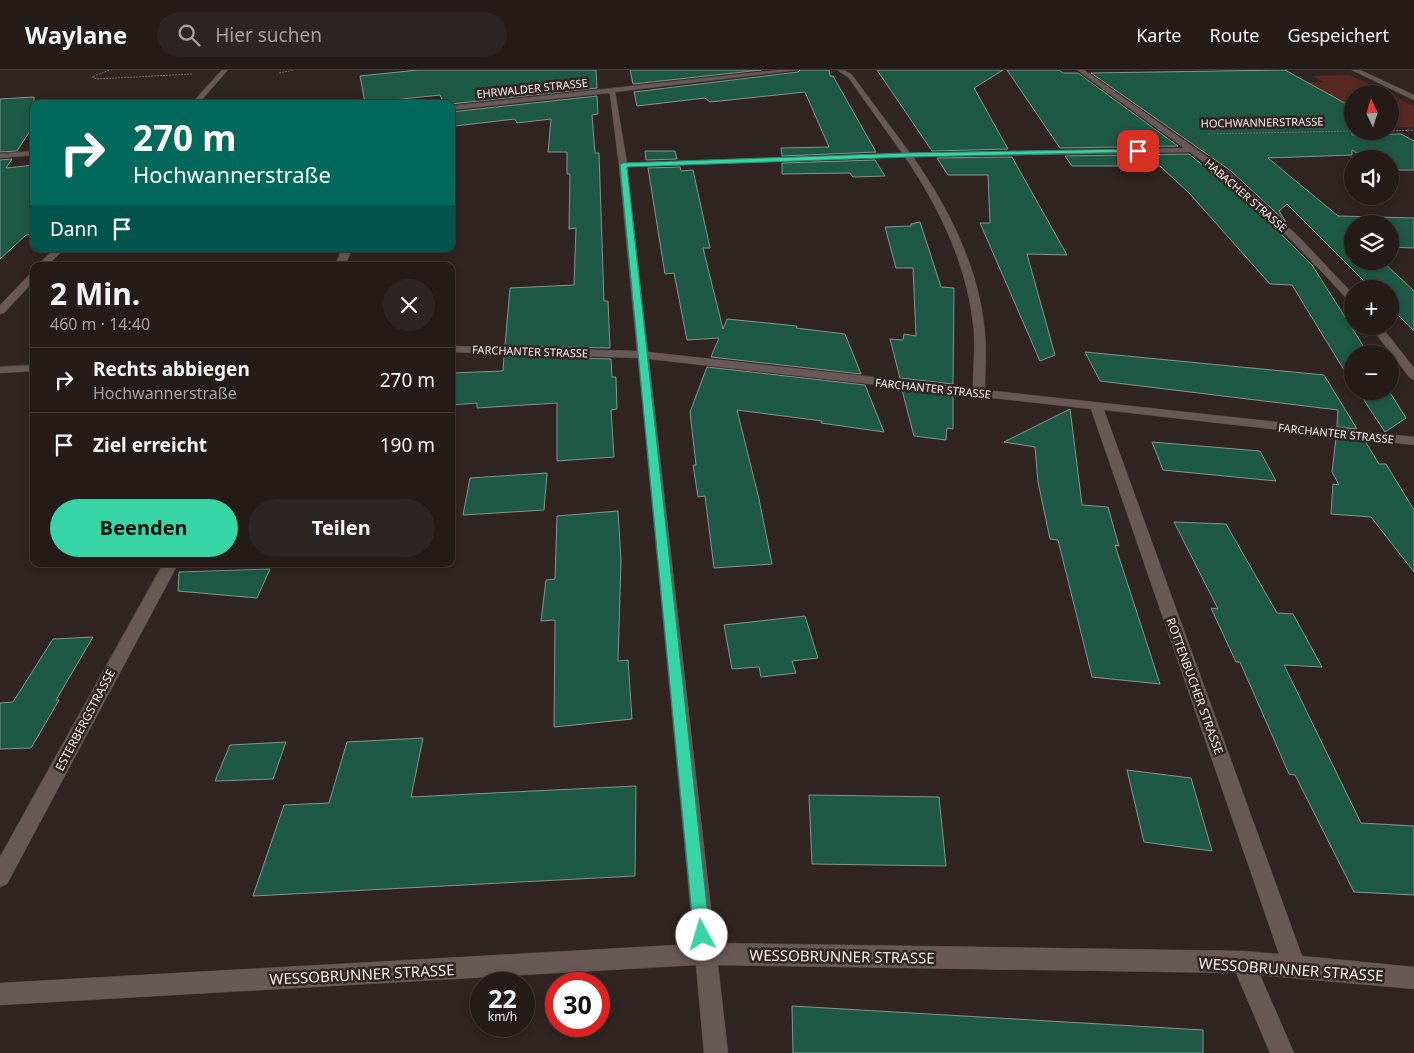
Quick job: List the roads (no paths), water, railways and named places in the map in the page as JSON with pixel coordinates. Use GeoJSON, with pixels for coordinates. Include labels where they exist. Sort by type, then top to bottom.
{"type":"FeatureCollection","features":[{"type":"Feature","properties":{"kind":"street"},"geometry":{"type":"LineString","coordinates":[[198,100],[225,70]]}},
{"type":"Feature","properties":{"kind":"street","name":"EHRWALDER STRASSE"},"geometry":{"type":"LineString","coordinates":[[455,108],[795,70]]}},
{"type":"Feature","properties":{"kind":"street"},"geometry":{"type":"LineString","coordinates":[[840,70],[850,76],[909,155],[951,227],[968,268],[979,324],[979,392]]}},
{"type":"Feature","properties":{"kind":"street","name":"HABACHER STRASSE"},"geometry":{"type":"LineString","coordinates":[[1080,70],[1173,134],[1227,175],[1297,240],[1344,290]]}},
{"type":"Feature","properties":{"kind":"street"},"geometry":{"type":"LineString","coordinates":[[1355,70],[1414,98]]}},
{"type":"Feature","properties":{"kind":"street"},"geometry":{"type":"LineString","coordinates":[[609,90],[613,94],[623,165],[704,954],[716,1053]]}},
{"type":"Feature","properties":{"kind":"street"},"geometry":{"type":"LineString","coordinates":[[623,165],[909,155],[1194,150]]}},
{"type":"Feature","properties":{"kind":"street"},"geometry":{"type":"LineString","coordinates":[[0,156],[30,153]]}},
{"type":"Feature","properties":{"kind":"street"},"geometry":{"type":"LineString","coordinates":[[46,262],[56,252]]}},
{"type":"Feature","properties":{"kind":"street"},"geometry":{"type":"LineString","coordinates":[[0,311],[30,279]]}},
{"type":"Feature","properties":{"kind":"street"},"geometry":{"type":"LineString","coordinates":[[1382,335],[1414,376]]}},
{"type":"Feature","properties":{"kind":"street","name":"FARCHANTER STRASSE"},"geometry":{"type":"LineString","coordinates":[[455,348],[642,356],[979,392],[1414,442]]}},
{"type":"Feature","properties":{"kind":"street"},"geometry":{"type":"LineString","coordinates":[[0,370],[30,368]]}},
{"type":"Feature","properties":{"kind":"street","name":"ROTTENBUCHER STRASSE"},"geometry":{"type":"LineString","coordinates":[[1096,406],[1294,966]]}},
{"type":"Feature","properties":{"kind":"street","name":"ESTERBERGSTRASSE"},"geometry":{"type":"LineString","coordinates":[[0,877],[168,567]]}},
{"type":"Feature","properties":{"kind":"street","name":"WESSOBRUNNER STRASSE"},"geometry":{"type":"LineString","coordinates":[[0,994],[704,954],[1243,962],[1414,978]]}},
{"type":"Feature","properties":{"kind":"street"},"geometry":{"type":"LineString","coordinates":[[1243,962],[1282,1053]]}}]}
